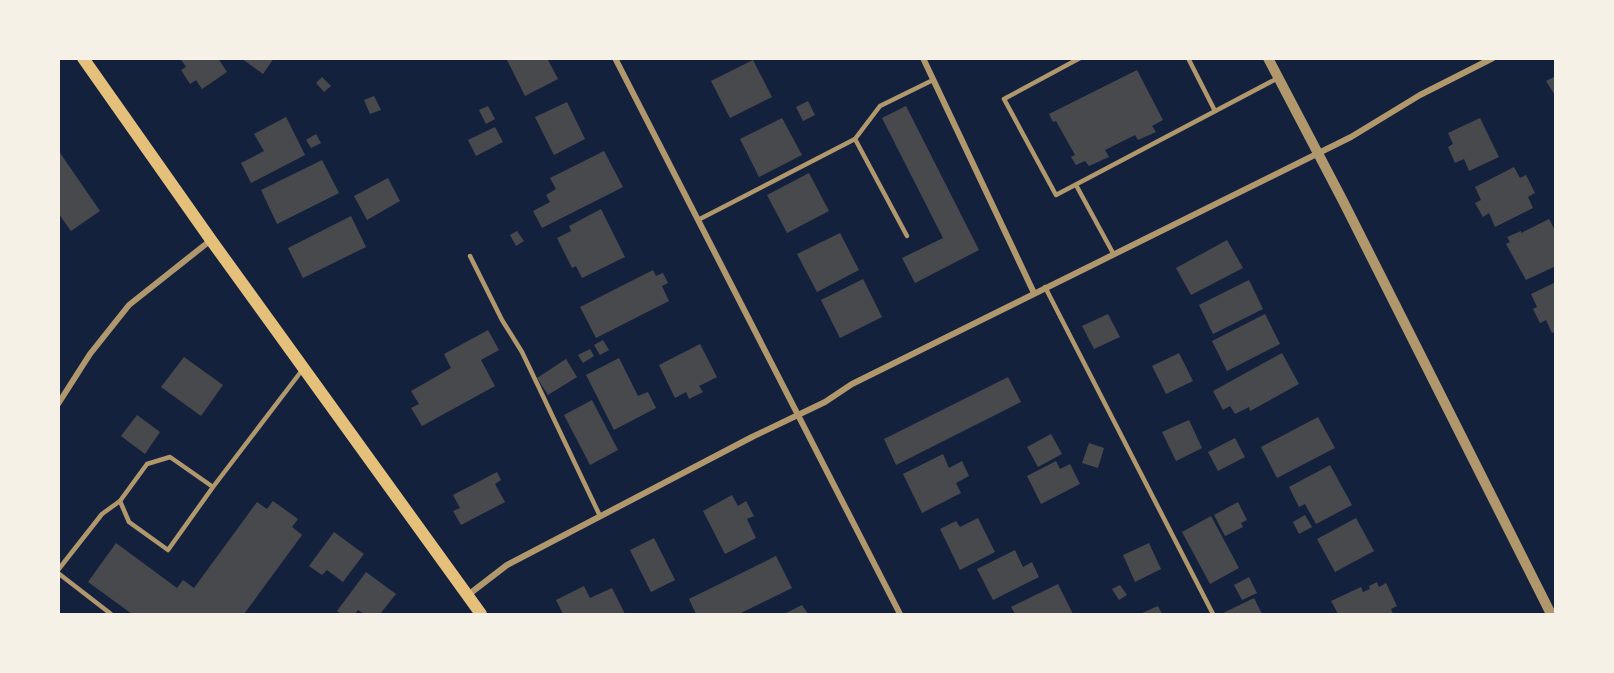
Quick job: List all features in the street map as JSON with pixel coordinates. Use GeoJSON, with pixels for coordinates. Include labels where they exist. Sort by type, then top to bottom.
{"type":"FeatureCollection","features":[{"type":"Feature","properties":{"kind":"main road"},"geometry":{"type":"LineString","coordinates":[[83,58],[303,369],[481,615]]}},
{"type":"Feature","properties":{"kind":"street"},"geometry":{"type":"LineString","coordinates":[[615,58],[900,615]]}},
{"type":"Feature","properties":{"kind":"street"},"geometry":{"type":"LineString","coordinates":[[923,58],[1034,293]]}},
{"type":"Feature","properties":{"kind":"street"},"geometry":{"type":"LineString","coordinates":[[1268,58],[1551,615]]}},
{"type":"Feature","properties":{"kind":"street"},"geometry":{"type":"LineString","coordinates":[[468,595],[507,565],[600,516],[825,402],[852,384],[1318,153],[1420,95],[1493,58]]}},
{"type":"Feature","properties":{"kind":"street"},"geometry":{"type":"LineString","coordinates":[[58,404],[90,354],[129,305],[211,240]]}},
{"type":"Feature","properties":{"kind":"lane"},"geometry":{"type":"LineString","coordinates":[[1080,58],[1004,99],[1056,195],[1278,78]]}},
{"type":"Feature","properties":{"kind":"lane"},"geometry":{"type":"LineString","coordinates":[[1188,58],[1215,111]]}},
{"type":"Feature","properties":{"kind":"lane"},"geometry":{"type":"LineString","coordinates":[[698,220],[855,139],[880,106],[933,80]]}},
{"type":"Feature","properties":{"kind":"lane"},"geometry":{"type":"LineString","coordinates":[[855,139],[907,236]]}},
{"type":"Feature","properties":{"kind":"lane"},"geometry":{"type":"LineString","coordinates":[[1076,185],[1113,253]]}},
{"type":"Feature","properties":{"kind":"lane"},"geometry":{"type":"LineString","coordinates":[[470,256],[502,320],[522,352],[600,516]]}},
{"type":"Feature","properties":{"kind":"lane"},"geometry":{"type":"LineString","coordinates":[[1045,287],[1213,615]]}},
{"type":"Feature","properties":{"kind":"lane"},"geometry":{"type":"LineString","coordinates":[[120,501],[129,522],[168,550],[303,369]]}},
{"type":"Feature","properties":{"kind":"lane"},"geometry":{"type":"LineString","coordinates":[[111,615],[58,572],[102,514],[120,501],[147,464],[170,457],[213,487]]}},
{"type":"Feature","properties":{"kind":"building"},"geometry":{"type":"Polygon","coordinates":[[[180,58],[218,58],[227,72],[202,89],[196,80],[190,84],[181,70],[186,67],[180,58]]]}},
{"type":"Feature","properties":{"kind":"building"},"geometry":{"type":"Polygon","coordinates":[[[241,58],[274,58],[263,74],[241,58]]]}},
{"type":"Feature","properties":{"kind":"building"},"geometry":{"type":"Polygon","coordinates":[[[506,58],[547,58],[558,79],[525,96],[506,58]]]}},
{"type":"Feature","properties":{"kind":"building"},"geometry":{"type":"Polygon","coordinates":[[[753,60],[772,97],[730,118],[711,81],[753,60]]]}},
{"type":"Feature","properties":{"kind":"building"},"geometry":{"type":"Polygon","coordinates":[[[1137,70],[1163,120],[1152,126],[1156,132],[1138,140],[1135,135],[1105,150],[1109,157],[1089,166],[1085,161],[1076,165],[1071,157],[1075,155],[1056,121],[1053,122],[1049,114],[1137,70]]]}},
{"type":"Feature","properties":{"kind":"building"},"geometry":{"type":"Polygon","coordinates":[[[1556,76],[1556,97],[1546,81],[1556,76]]]}},
{"type":"Feature","properties":{"kind":"building"},"geometry":{"type":"Polygon","coordinates":[[[322,77],[331,86],[324,92],[316,83],[322,77]]]}},
{"type":"Feature","properties":{"kind":"building"},"geometry":{"type":"Polygon","coordinates":[[[374,96],[381,110],[370,114],[364,100],[374,96]]]}},
{"type":"Feature","properties":{"kind":"building"},"geometry":{"type":"Polygon","coordinates":[[[808,101],[815,115],[803,121],[796,107],[808,101]]]}},
{"type":"Feature","properties":{"kind":"building"},"geometry":{"type":"Polygon","coordinates":[[[567,102],[585,139],[554,155],[535,117],[567,102]]]}},
{"type":"Feature","properties":{"kind":"building"},"geometry":{"type":"Polygon","coordinates":[[[488,106],[495,119],[486,124],[479,110],[488,106]]]}},
{"type":"Feature","properties":{"kind":"building"},"geometry":{"type":"Polygon","coordinates":[[[906,106],[979,250],[915,283],[902,258],[943,238],[882,118],[906,106]]]}},
{"type":"Feature","properties":{"kind":"building"},"geometry":{"type":"Polygon","coordinates":[[[286,117],[305,155],[251,183],[241,163],[264,151],[254,134],[286,117]]]}},
{"type":"Feature","properties":{"kind":"building"},"geometry":{"type":"Polygon","coordinates":[[[782,118],[802,155],[759,177],[740,139],[782,118]]]}},
{"type":"Feature","properties":{"kind":"building"},"geometry":{"type":"Polygon","coordinates":[[[1480,118],[1499,157],[1469,171],[1464,159],[1455,163],[1448,147],[1453,144],[1448,133],[1480,118]]]}},
{"type":"Feature","properties":{"kind":"building"},"geometry":{"type":"Polygon","coordinates":[[[495,127],[503,142],[476,156],[468,140],[495,127]]]}},
{"type":"Feature","properties":{"kind":"building"},"geometry":{"type":"Polygon","coordinates":[[[316,134],[321,143],[311,148],[306,140],[316,134]]]}},
{"type":"Feature","properties":{"kind":"building"},"geometry":{"type":"Polygon","coordinates":[[[58,150],[100,211],[71,231],[58,213],[58,150]]]}},
{"type":"Feature","properties":{"kind":"building"},"geometry":{"type":"Polygon","coordinates":[[[604,151],[623,187],[542,228],[533,211],[550,202],[546,195],[556,189],[550,178],[604,151]]]}},
{"type":"Feature","properties":{"kind":"building"},"geometry":{"type":"Polygon","coordinates":[[[322,160],[339,193],[277,224],[261,190],[322,160]]]}},
{"type":"Feature","properties":{"kind":"building"},"geometry":{"type":"Polygon","coordinates":[[[1514,167],[1520,178],[1526,175],[1535,193],[1528,197],[1533,208],[1495,227],[1489,213],[1483,217],[1475,203],[1481,200],[1475,187],[1514,167]]]}},
{"type":"Feature","properties":{"kind":"building"},"geometry":{"type":"Polygon","coordinates":[[[809,173],[829,211],[787,233],[767,195],[809,173]]]}},
{"type":"Feature","properties":{"kind":"building"},"geometry":{"type":"Polygon","coordinates":[[[388,178],[400,201],[367,220],[354,196],[388,178]]]}},
{"type":"Feature","properties":{"kind":"building"},"geometry":{"type":"Polygon","coordinates":[[[601,209],[625,257],[582,278],[576,266],[572,268],[557,238],[571,231],[569,226],[601,209]]]}},
{"type":"Feature","properties":{"kind":"building"},"geometry":{"type":"Polygon","coordinates":[[[351,216],[366,247],[303,278],[288,248],[351,216]]]}},
{"type":"Feature","properties":{"kind":"building"},"geometry":{"type":"Polygon","coordinates":[[[1549,219],[1556,232],[1556,266],[1526,280],[1506,244],[1510,242],[1507,237],[1521,231],[1521,233],[1549,219]]]}},
{"type":"Feature","properties":{"kind":"building"},"geometry":{"type":"Polygon","coordinates":[[[517,231],[524,241],[516,246],[510,235],[517,231]]]}},
{"type":"Feature","properties":{"kind":"building"},"geometry":{"type":"Polygon","coordinates":[[[840,233],[859,270],[817,292],[797,254],[840,233]]]}},
{"type":"Feature","properties":{"kind":"building"},"geometry":{"type":"Polygon","coordinates":[[[1227,240],[1243,268],[1191,295],[1176,268],[1227,240]]]}},
{"type":"Feature","properties":{"kind":"building"},"geometry":{"type":"Polygon","coordinates":[[[653,270],[656,276],[663,273],[668,283],[662,286],[669,301],[596,338],[580,307],[653,270]]]}},
{"type":"Feature","properties":{"kind":"building"},"geometry":{"type":"Polygon","coordinates":[[[863,279],[882,317],[840,338],[821,300],[863,279]]]}},
{"type":"Feature","properties":{"kind":"building"},"geometry":{"type":"Polygon","coordinates":[[[1249,280],[1263,309],[1213,334],[1199,305],[1249,280]]]}},
{"type":"Feature","properties":{"kind":"building"},"geometry":{"type":"Polygon","coordinates":[[[1556,282],[1556,331],[1552,333],[1546,320],[1540,323],[1533,309],[1537,307],[1531,294],[1556,282]]]}},
{"type":"Feature","properties":{"kind":"building"},"geometry":{"type":"Polygon","coordinates":[[[1108,314],[1120,337],[1094,349],[1082,326],[1108,314]]]}},
{"type":"Feature","properties":{"kind":"building"},"geometry":{"type":"Polygon","coordinates":[[[1265,314],[1280,344],[1227,371],[1212,341],[1265,314]]]}},
{"type":"Feature","properties":{"kind":"building"},"geometry":{"type":"Polygon","coordinates":[[[488,330],[499,350],[481,360],[495,386],[422,426],[411,408],[419,404],[411,391],[451,368],[444,354],[488,330]]]}},
{"type":"Feature","properties":{"kind":"building"},"geometry":{"type":"Polygon","coordinates":[[[603,340],[609,350],[600,355],[594,345],[603,340]]]}},
{"type":"Feature","properties":{"kind":"building"},"geometry":{"type":"Polygon","coordinates":[[[700,344],[717,377],[699,386],[703,392],[689,399],[686,392],[675,398],[659,365],[700,344]]]}},
{"type":"Feature","properties":{"kind":"building"},"geometry":{"type":"Polygon","coordinates":[[[590,349],[594,356],[583,363],[578,355],[590,349]]]}},
{"type":"Feature","properties":{"kind":"building"},"geometry":{"type":"Polygon","coordinates":[[[1179,353],[1193,381],[1166,394],[1152,366],[1179,353]]]}},
{"type":"Feature","properties":{"kind":"building"},"geometry":{"type":"Polygon","coordinates":[[[1282,353],[1299,384],[1250,411],[1249,407],[1235,414],[1230,406],[1223,410],[1213,391],[1282,353]]]}},
{"type":"Feature","properties":{"kind":"building"},"geometry":{"type":"Polygon","coordinates":[[[184,357],[223,385],[201,416],[161,387],[184,357]]]}},
{"type":"Feature","properties":{"kind":"building"},"geometry":{"type":"Polygon","coordinates":[[[619,358],[638,396],[648,392],[656,408],[614,430],[586,375],[619,358]]]}},
{"type":"Feature","properties":{"kind":"building"},"geometry":{"type":"Polygon","coordinates":[[[566,359],[577,377],[548,395],[537,378],[566,359]]]}},
{"type":"Feature","properties":{"kind":"building"},"geometry":{"type":"Polygon","coordinates":[[[1008,377],[1021,402],[896,465],[884,439],[1008,377]]]}},
{"type":"Feature","properties":{"kind":"building"},"geometry":{"type":"Polygon","coordinates":[[[592,400],[618,450],[590,465],[564,415],[592,400]]]}},
{"type":"Feature","properties":{"kind":"building"},"geometry":{"type":"Polygon","coordinates":[[[137,415],[160,432],[145,454],[121,436],[137,415]]]}},
{"type":"Feature","properties":{"kind":"building"},"geometry":{"type":"Polygon","coordinates":[[[1318,417],[1335,448],[1277,478],[1261,447],[1318,417]]]}},
{"type":"Feature","properties":{"kind":"building"},"geometry":{"type":"Polygon","coordinates":[[[1189,420],[1202,448],[1176,461],[1162,432],[1189,420]]]}},
{"type":"Feature","properties":{"kind":"building"},"geometry":{"type":"Polygon","coordinates":[[[1051,434],[1062,454],[1038,467],[1027,447],[1051,434]]]}},
{"type":"Feature","properties":{"kind":"building"},"geometry":{"type":"Polygon","coordinates":[[[1235,438],[1245,457],[1218,471],[1208,452],[1235,438]]]}},
{"type":"Feature","properties":{"kind":"building"},"geometry":{"type":"Polygon","coordinates":[[[1089,443],[1104,448],[1098,468],[1082,463],[1089,443]]]}},
{"type":"Feature","properties":{"kind":"building"},"geometry":{"type":"Polygon","coordinates":[[[943,454],[949,468],[962,461],[969,476],[956,483],[961,493],[922,513],[903,474],[943,454]]]}},
{"type":"Feature","properties":{"kind":"building"},"geometry":{"type":"Polygon","coordinates":[[[1056,461],[1060,469],[1070,464],[1080,484],[1041,504],[1027,476],[1056,461]]]}},
{"type":"Feature","properties":{"kind":"building"},"geometry":{"type":"Polygon","coordinates":[[[1330,465],[1352,505],[1316,524],[1305,504],[1299,507],[1289,487],[1330,465]]]}},
{"type":"Feature","properties":{"kind":"building"},"geometry":{"type":"Polygon","coordinates":[[[497,472],[501,480],[495,484],[505,502],[461,525],[453,511],[460,508],[453,495],[497,472]]]}},
{"type":"Feature","properties":{"kind":"building"},"geometry":{"type":"Polygon","coordinates":[[[732,495],[738,506],[746,501],[754,516],[747,519],[756,538],[725,554],[703,511],[732,495]]]}},
{"type":"Feature","properties":{"kind":"building"},"geometry":{"type":"Polygon","coordinates":[[[273,501],[298,519],[292,527],[302,535],[244,614],[132,614],[88,582],[116,543],[177,588],[183,580],[194,588],[257,502],[267,509],[273,501]]]}},
{"type":"Feature","properties":{"kind":"building"},"geometry":{"type":"Polygon","coordinates":[[[1238,502],[1247,520],[1241,523],[1243,527],[1225,536],[1214,515],[1238,502]]]}},
{"type":"Feature","properties":{"kind":"building"},"geometry":{"type":"Polygon","coordinates":[[[1305,515],[1312,527],[1299,534],[1293,522],[1305,515]]]}},
{"type":"Feature","properties":{"kind":"building"},"geometry":{"type":"Polygon","coordinates":[[[1211,516],[1239,568],[1210,584],[1182,532],[1211,516]]]}},
{"type":"Feature","properties":{"kind":"building"},"geometry":{"type":"Polygon","coordinates":[[[978,518],[995,552],[960,570],[940,529],[956,521],[960,527],[978,518]]]}},
{"type":"Feature","properties":{"kind":"building"},"geometry":{"type":"Polygon","coordinates":[[[1356,518],[1374,551],[1335,572],[1317,539],[1356,518]]]}},
{"type":"Feature","properties":{"kind":"building"},"geometry":{"type":"Polygon","coordinates":[[[334,532],[364,554],[343,582],[327,570],[322,575],[309,566],[334,532]]]}},
{"type":"Feature","properties":{"kind":"building"},"geometry":{"type":"Polygon","coordinates":[[[654,538],[675,580],[651,592],[630,550],[654,538]]]}},
{"type":"Feature","properties":{"kind":"building"},"geometry":{"type":"Polygon","coordinates":[[[1149,543],[1161,569],[1135,582],[1123,555],[1149,543]]]}},
{"type":"Feature","properties":{"kind":"building"},"geometry":{"type":"Polygon","coordinates":[[[1015,550],[1023,567],[1032,562],[1039,577],[993,600],[977,569],[1015,550]]]}},
{"type":"Feature","properties":{"kind":"building"},"geometry":{"type":"Polygon","coordinates":[[[776,556],[792,588],[739,614],[696,614],[689,599],[776,556]]]}},
{"type":"Feature","properties":{"kind":"building"},"geometry":{"type":"Polygon","coordinates":[[[366,572],[396,594],[380,614],[364,614],[358,610],[355,614],[341,614],[337,611],[366,572]]]}},
{"type":"Feature","properties":{"kind":"building"},"geometry":{"type":"Polygon","coordinates":[[[1249,577],[1257,593],[1242,600],[1234,585],[1249,577]]]}},
{"type":"Feature","properties":{"kind":"building"},"geometry":{"type":"Polygon","coordinates":[[[1377,582],[1379,587],[1386,583],[1397,606],[1391,609],[1393,614],[1338,614],[1331,601],[1361,587],[1363,592],[1377,582]]]}},
{"type":"Feature","properties":{"kind":"building"},"geometry":{"type":"Polygon","coordinates":[[[1058,584],[1073,614],[1015,614],[1011,607],[1058,584]]]}},
{"type":"Feature","properties":{"kind":"building"},"geometry":{"type":"Polygon","coordinates":[[[1120,585],[1127,595],[1119,600],[1112,589],[1120,585]]]}},
{"type":"Feature","properties":{"kind":"building"},"geometry":{"type":"Polygon","coordinates":[[[584,586],[590,598],[612,588],[625,614],[563,614],[556,600],[584,586]]]}},
{"type":"Feature","properties":{"kind":"building"},"geometry":{"type":"Polygon","coordinates":[[[1254,598],[1262,614],[1221,614],[1254,598]]]}},
{"type":"Feature","properties":{"kind":"building"},"geometry":{"type":"Polygon","coordinates":[[[802,605],[808,614],[784,614],[802,605]]]}},
{"type":"Feature","properties":{"kind":"building"},"geometry":{"type":"Polygon","coordinates":[[[1158,606],[1162,614],[1140,614],[1158,606]]]}}]}
